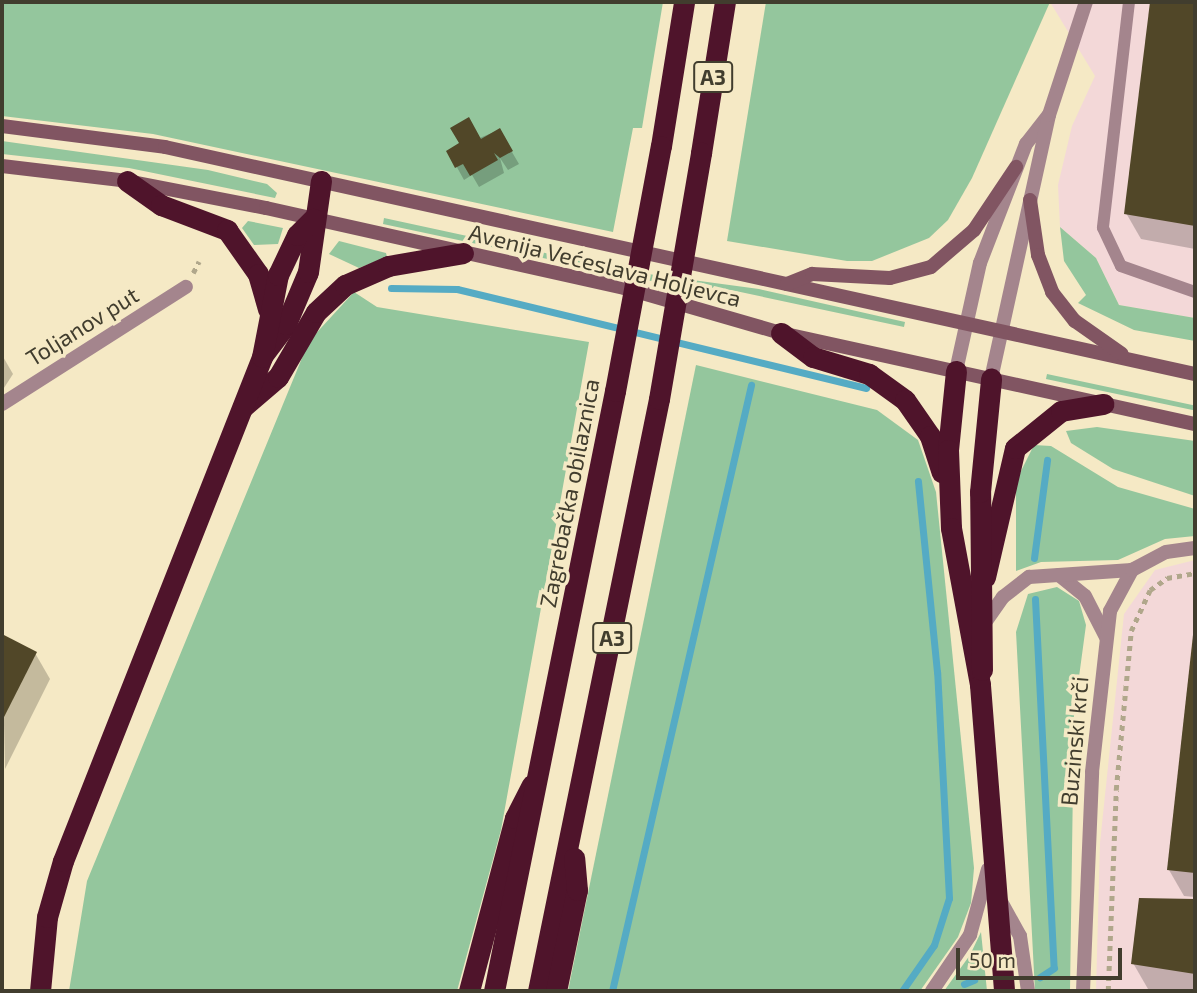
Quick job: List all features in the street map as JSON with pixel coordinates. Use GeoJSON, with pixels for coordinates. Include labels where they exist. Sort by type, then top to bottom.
{"type":"FeatureCollection","features":[{"type":"Feature","properties":{"kind":"highway","name":"Zagrebačka obilaznica"},"geometry":{"type":"LineString","coordinates":[[494,991],[542,768],[615,391],[661,146],[684,2]]}},
{"type":"Feature","properties":{"kind":"highway","name":"A3"},"geometry":{"type":"LineString","coordinates":[[538,991],[572,839],[659,399],[725,2]]}},
{"type":"Feature","properties":{"kind":"highway"},"geometry":{"type":"LineString","coordinates":[[127,181],[161,205],[227,230],[258,274],[269,312]]}},
{"type":"Feature","properties":{"kind":"highway"},"geometry":{"type":"LineString","coordinates":[[262,357],[286,324],[308,272],[313,219],[321,181]]}},
{"type":"Feature","properties":{"kind":"highway"},"geometry":{"type":"LineString","coordinates":[[40,991],[47,917],[63,861],[262,357],[269,312],[287,253],[313,219]]}},
{"type":"Feature","properties":{"kind":"highway"},"geometry":{"type":"LineString","coordinates":[[241,409],[278,377],[316,312],[345,285],[388,266],[463,253]]}},
{"type":"Feature","properties":{"kind":"highway"},"geometry":{"type":"LineString","coordinates":[[781,333],[813,357],[869,374],[905,400],[930,436],[949,499]]}},
{"type":"Feature","properties":{"kind":"highway"},"geometry":{"type":"LineString","coordinates":[[956,372],[949,499],[957,587],[980,685],[1000,900],[1004,991]]}},
{"type":"Feature","properties":{"kind":"highway"},"geometry":{"type":"LineString","coordinates":[[980,685],[984,625],[979,492],[991,379]]}},
{"type":"Feature","properties":{"kind":"highway"},"geometry":{"type":"LineString","coordinates":[[982,586],[998,544],[1004,480],[1015,448],[1046,418],[1103,404]]}},
{"type":"Feature","properties":{"kind":"highway"},"geometry":{"type":"LineString","coordinates":[[469,991],[515,818],[542,768]]}},
{"type":"Feature","properties":{"kind":"highway"},"geometry":{"type":"LineString","coordinates":[[556,991],[577,890],[572,839]]}},
{"type":"Feature","properties":{"kind":"main road","name":"Avenija Većeslava Holjevca"},"geometry":{"type":"LineString","coordinates":[[2,126],[165,147],[1195,374]]}},
{"type":"Feature","properties":{"kind":"main road","name":"Avenija Većeslava Holjevca"},"geometry":{"type":"LineString","coordinates":[[2,166],[127,181],[313,219],[625,288],[781,333],[1195,424]]}},
{"type":"Feature","properties":{"kind":"main road"},"geometry":{"type":"LineString","coordinates":[[787,284],[812,274],[880,278],[931,267],[974,230],[1016,167]]}},
{"type":"Feature","properties":{"kind":"main road"},"geometry":{"type":"LineString","coordinates":[[1030,200],[1038,255],[1052,292],[1075,321],[1132,360]]}},
{"type":"Feature","properties":{"kind":"street"},"geometry":{"type":"LineString","coordinates":[[991,379],[999,331],[1049,115],[1086,2]]}},
{"type":"Feature","properties":{"kind":"street"},"geometry":{"type":"LineString","coordinates":[[956,372],[965,323],[1016,167],[1049,115]]}},
{"type":"Feature","properties":{"kind":"street","name":"Toljanov put"},"geometry":{"type":"LineString","coordinates":[[2,404],[186,287]]}},
{"type":"Feature","properties":{"kind":"street"},"geometry":{"type":"LineString","coordinates":[[984,625],[1018,584],[1038,574],[1132,570],[1166,552],[1195,548]]}},
{"type":"Feature","properties":{"kind":"street","name":"Buzinski krči"},"geometry":{"type":"LineString","coordinates":[[1083,991],[1092,772],[1107,640],[1115,596],[1132,570]]}},
{"type":"Feature","properties":{"kind":"street"},"geometry":{"type":"LineString","coordinates":[[1059,575],[1089,602],[1107,640]]}},
{"type":"Feature","properties":{"kind":"street"},"geometry":{"type":"LineString","coordinates":[[932,991],[978,917],[993,830]]}},
{"type":"Feature","properties":{"kind":"street"},"geometry":{"type":"LineString","coordinates":[[1000,900],[1020,936],[1028,991]]}},
{"type":"Feature","properties":{"kind":"lane"},"geometry":{"type":"LineString","coordinates":[[1129,2],[1103,228],[1121,266],[1195,292]]}},
{"type":"Feature","properties":{"kind":"path"},"geometry":{"type":"LineString","coordinates":[[1108,991],[1116,790],[1132,631],[1150,590],[1167,578],[1195,573]]}},
{"type":"Feature","properties":{"kind":"shaded area"},"geometry":{"type":"Polygon","coordinates":[[[1050,2],[1195,2],[1195,318],[1119,305],[1096,258],[1060,227],[1058,185],[1072,126],[1095,76],[1050,2]]]}},
{"type":"Feature","properties":{"kind":"shaded area"},"geometry":{"type":"Polygon","coordinates":[[[1195,560],[1195,991],[1096,991],[1100,843],[1124,614],[1155,570],[1195,560]]]}},
{"type":"Feature","properties":{"kind":"green space"},"geometry":{"type":"Polygon","coordinates":[[[2,2],[663,2],[642,128],[633,128],[613,232],[153,134],[2,116],[2,2]]]}},
{"type":"Feature","properties":{"kind":"green space"},"geometry":{"type":"Polygon","coordinates":[[[766,2],[1050,2],[972,178],[948,220],[929,238],[872,261],[847,261],[727,241],[766,2]]]}},
{"type":"Feature","properties":{"kind":"green space"},"geometry":{"type":"Polygon","coordinates":[[[2,141],[208,170],[267,184],[277,193],[275,198],[129,168],[2,154],[2,141]]]}},
{"type":"Feature","properties":{"kind":"green space"},"geometry":{"type":"Polygon","coordinates":[[[384,218],[633,272],[759,289],[905,322],[904,327],[731,290],[651,281],[383,224],[384,218]]]}},
{"type":"Feature","properties":{"kind":"green space"},"geometry":{"type":"Polygon","coordinates":[[[248,221],[283,228],[278,244],[254,245],[242,228],[248,221]]]}},
{"type":"Feature","properties":{"kind":"green space"},"geometry":{"type":"Polygon","coordinates":[[[1060,227],[1096,258],[1119,305],[1195,318],[1195,341],[1134,330],[1078,303],[1086,295],[1064,261],[1060,227]]]}},
{"type":"Feature","properties":{"kind":"green space"},"geometry":{"type":"Polygon","coordinates":[[[339,241],[386,253],[387,257],[359,268],[329,254],[339,241]]]}},
{"type":"Feature","properties":{"kind":"green space"},"geometry":{"type":"Polygon","coordinates":[[[354,292],[377,307],[589,342],[501,830],[457,991],[69,991],[87,881],[309,341],[354,292]]]}},
{"type":"Feature","properties":{"kind":"green space"},"geometry":{"type":"Polygon","coordinates":[[[696,365],[877,410],[918,440],[936,492],[974,868],[971,903],[958,937],[920,991],[568,991],[696,365]]]}},
{"type":"Feature","properties":{"kind":"green space"},"geometry":{"type":"Polygon","coordinates":[[[1047,374],[1195,405],[1194,410],[1046,379],[1047,374]]]}},
{"type":"Feature","properties":{"kind":"green space"},"geometry":{"type":"Polygon","coordinates":[[[1097,427],[1195,441],[1195,496],[1113,469],[1071,443],[1066,431],[1097,427]]]}},
{"type":"Feature","properties":{"kind":"green space"},"geometry":{"type":"Polygon","coordinates":[[[1034,445],[1051,446],[1118,487],[1195,509],[1195,536],[1165,539],[1118,560],[1041,562],[1016,571],[1016,481],[1034,445]]]}},
{"type":"Feature","properties":{"kind":"green space"},"geometry":{"type":"Polygon","coordinates":[[[1057,587],[1079,601],[1086,625],[1074,714],[1070,991],[1035,991],[1016,632],[1028,594],[1057,587]]]}},
{"type":"Feature","properties":{"kind":"green space"},"geometry":{"type":"Polygon","coordinates":[[[981,932],[987,991],[944,991],[970,955],[981,932]]]}},
{"type":"Feature","properties":{"kind":"building"},"geometry":{"type":"Polygon","coordinates":[[[1150,2],[1195,2],[1195,226],[1124,214],[1150,2]]]}},
{"type":"Feature","properties":{"kind":"building"},"geometry":{"type":"Polygon","coordinates":[[[469,117],[481,139],[500,128],[513,151],[500,158],[494,153],[498,160],[470,176],[463,164],[455,168],[446,151],[459,143],[450,128],[469,117]]]}},
{"type":"Feature","properties":{"kind":"building"},"geometry":{"type":"Polygon","coordinates":[[[2,634],[37,652],[2,721],[2,634]]]}},
{"type":"Feature","properties":{"kind":"building"},"geometry":{"type":"Polygon","coordinates":[[[1193,635],[1195,636],[1195,873],[1167,870],[1193,635]]]}},
{"type":"Feature","properties":{"kind":"building"},"geometry":{"type":"Polygon","coordinates":[[[1139,898],[1195,899],[1195,974],[1131,964],[1139,898]]]}},
{"type":"Feature","properties":{"kind":"waterway"},"geometry":{"type":"LineString","coordinates":[[391,288],[457,289],[866,388]]}},
{"type":"Feature","properties":{"kind":"waterway"},"geometry":{"type":"LineString","coordinates":[[612,991],[751,385]]}},
{"type":"Feature","properties":{"kind":"waterway"},"geometry":{"type":"LineString","coordinates":[[1034,558],[1047,460]]}},
{"type":"Feature","properties":{"kind":"waterway"},"geometry":{"type":"LineString","coordinates":[[902,991],[934,945],[949,898],[937,672],[918,481]]}},
{"type":"Feature","properties":{"kind":"waterway"},"geometry":{"type":"LineString","coordinates":[[1035,599],[1054,968],[1040,977]]}},
{"type":"Feature","properties":{"kind":"waterway"},"geometry":{"type":"LineString","coordinates":[[964,984],[974,980]]}}]}
